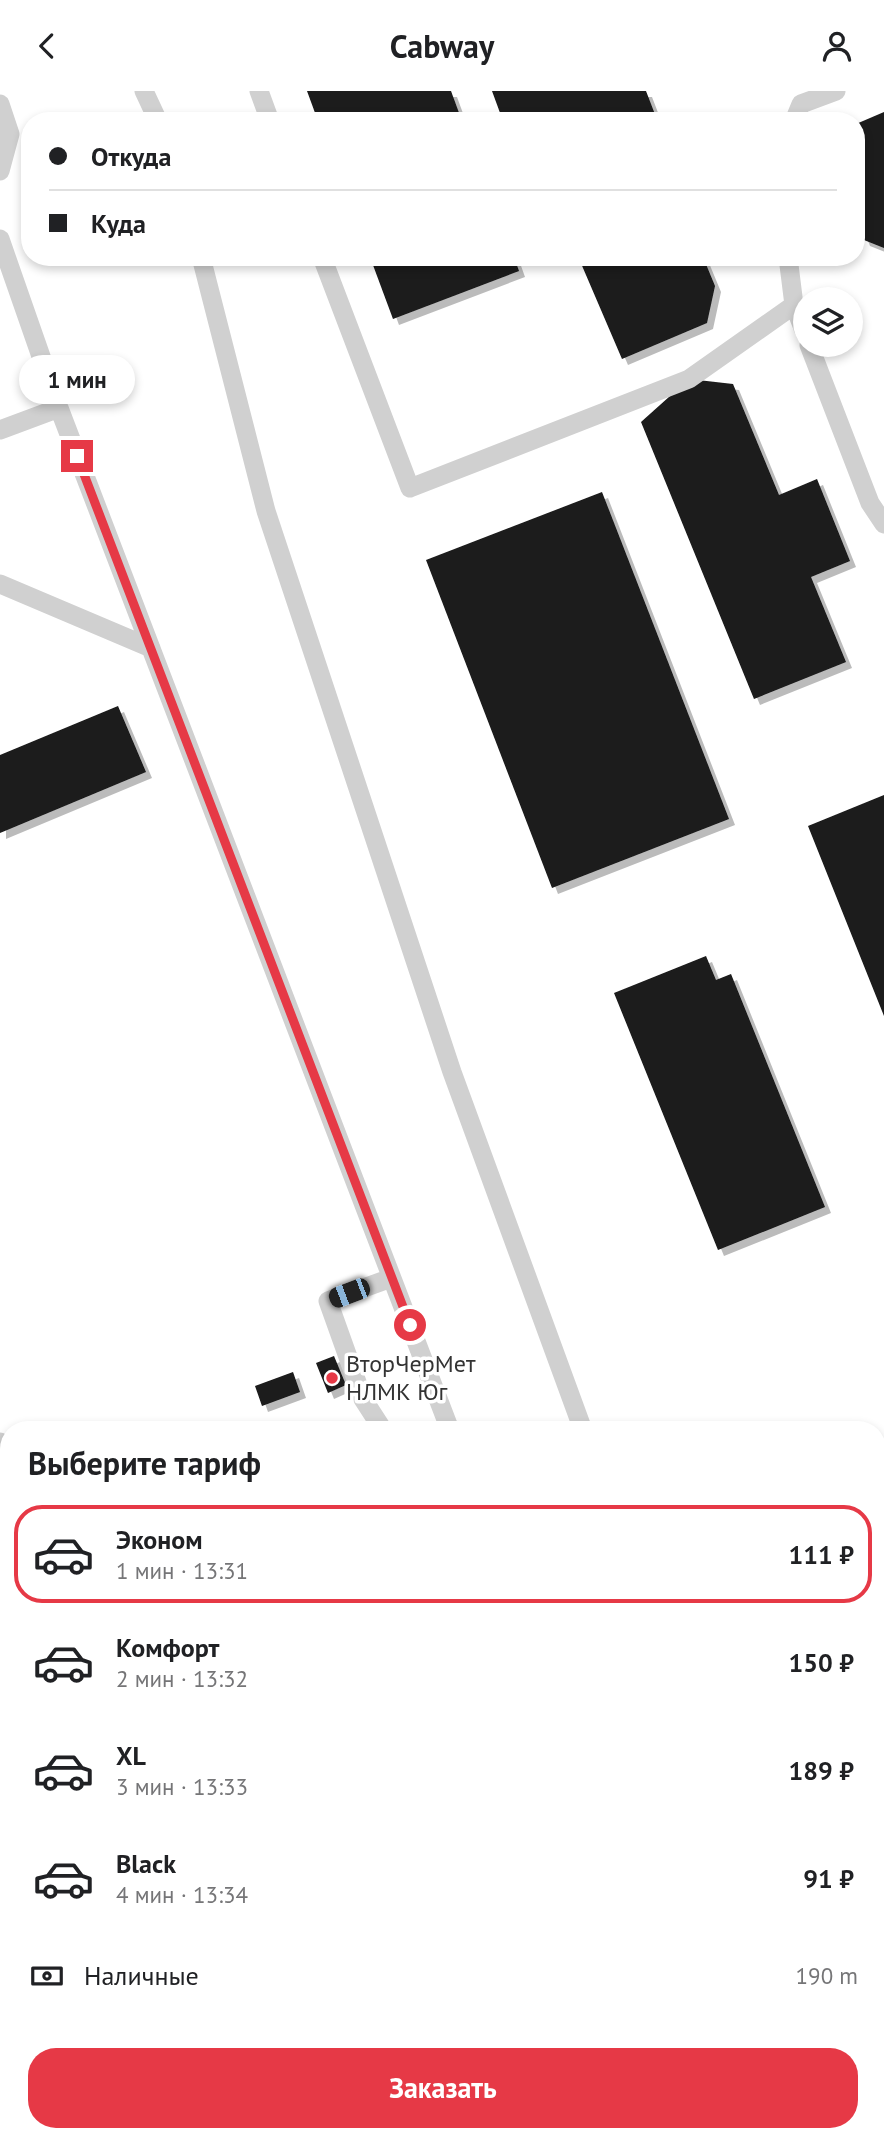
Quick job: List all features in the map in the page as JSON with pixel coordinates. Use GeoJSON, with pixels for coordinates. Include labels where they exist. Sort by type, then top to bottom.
{"type":"FeatureCollection","features":[{"type":"Feature","properties":{"kind":"lane"},"geometry":{"type":"LineString","coordinates":[[144,91],[154,112]]}},
{"type":"Feature","properties":{"kind":"lane"},"geometry":{"type":"LineString","coordinates":[[259,91],[267,112]]}},
{"type":"Feature","properties":{"kind":"lane"},"geometry":{"type":"LineString","coordinates":[[797,105],[836,91]]}},
{"type":"Feature","properties":{"kind":"lane"},"geometry":{"type":"LineString","coordinates":[[0,104],[10,134],[0,171]]}},
{"type":"Feature","properties":{"kind":"lane"},"geometry":{"type":"LineString","coordinates":[[0,239],[59,408],[447,1421]]}},
{"type":"Feature","properties":{"kind":"lane"},"geometry":{"type":"LineString","coordinates":[[203,266],[266,511],[452,1072],[580,1421]]}},
{"type":"Feature","properties":{"kind":"lane"},"geometry":{"type":"LineString","coordinates":[[325,266],[410,488],[689,379],[793,306]]}},
{"type":"Feature","properties":{"kind":"lane"},"geometry":{"type":"LineString","coordinates":[[789,266],[793,297]]}},
{"type":"Feature","properties":{"kind":"lane"},"geometry":{"type":"LineString","coordinates":[[814,357],[870,503],[884,524]]}},
{"type":"Feature","properties":{"kind":"lane"},"geometry":{"type":"LineString","coordinates":[[0,430],[59,408]]}},
{"type":"Feature","properties":{"kind":"lane"},"geometry":{"type":"LineString","coordinates":[[0,585],[151,648]]}},
{"type":"Feature","properties":{"kind":"lane"},"geometry":{"type":"LineString","coordinates":[[377,1421],[363,1399],[328,1301],[391,1278]]}},
{"type":"Feature","properties":{"kind":"building"},"geometry":{"type":"Polygon","coordinates":[[[307,91],[451,91],[459,112],[315,112],[307,91]]]}},
{"type":"Feature","properties":{"kind":"building"},"geometry":{"type":"Polygon","coordinates":[[[492,91],[646,91],[654,112],[500,112],[492,91]]]}},
{"type":"Feature","properties":{"kind":"building"},"geometry":{"type":"Polygon","coordinates":[[[884,112],[884,248],[865,240],[865,120],[884,112]]]}},
{"type":"Feature","properties":{"kind":"building"},"geometry":{"type":"Polygon","coordinates":[[[373,266],[517,266],[519,271],[393,319],[373,266]]]}},
{"type":"Feature","properties":{"kind":"building"},"geometry":{"type":"Polygon","coordinates":[[[582,266],[707,266],[715,286],[707,323],[622,359],[582,266]]]}},
{"type":"Feature","properties":{"kind":"building"},"geometry":{"type":"Polygon","coordinates":[[[689,379],[733,384],[779,495],[817,479],[850,561],[811,577],[846,662],[754,699],[641,422],[689,379]]]}},
{"type":"Feature","properties":{"kind":"building"},"geometry":{"type":"Polygon","coordinates":[[[602,492],[729,819],[552,888],[426,560],[602,492]]]}},
{"type":"Feature","properties":{"kind":"building"},"geometry":{"type":"Polygon","coordinates":[[[118,706],[146,772],[0,833],[0,755],[118,706]]]}},
{"type":"Feature","properties":{"kind":"building"},"geometry":{"type":"Polygon","coordinates":[[[884,795],[884,1016],[808,826],[884,795]]]}},
{"type":"Feature","properties":{"kind":"building"},"geometry":{"type":"Polygon","coordinates":[[[706,956],[716,980],[731,974],[825,1207],[718,1250],[614,993],[706,956]]]}},
{"type":"Feature","properties":{"kind":"building","name":"ВторЧерМет НЛМК Юг"},"geometry":{"type":"Polygon","coordinates":[[[334,1356],[346,1385],[328,1393],[316,1363],[334,1356]]]}},
{"type":"Feature","properties":{"kind":"building"},"geometry":{"type":"Polygon","coordinates":[[[293,1372],[300,1392],[262,1406],[255,1386],[293,1372]]]}},
{"type":"Feature","properties":{"kind":"place","name":"ВторЧерМет НЛМК Юг"},"geometry":{"type":"Point","coordinates":[332,1378]}},
{"type":"Feature","properties":{"kind":"route"},"geometry":{"type":"LineString","coordinates":[[77,456],[410,1325]]}}]}
